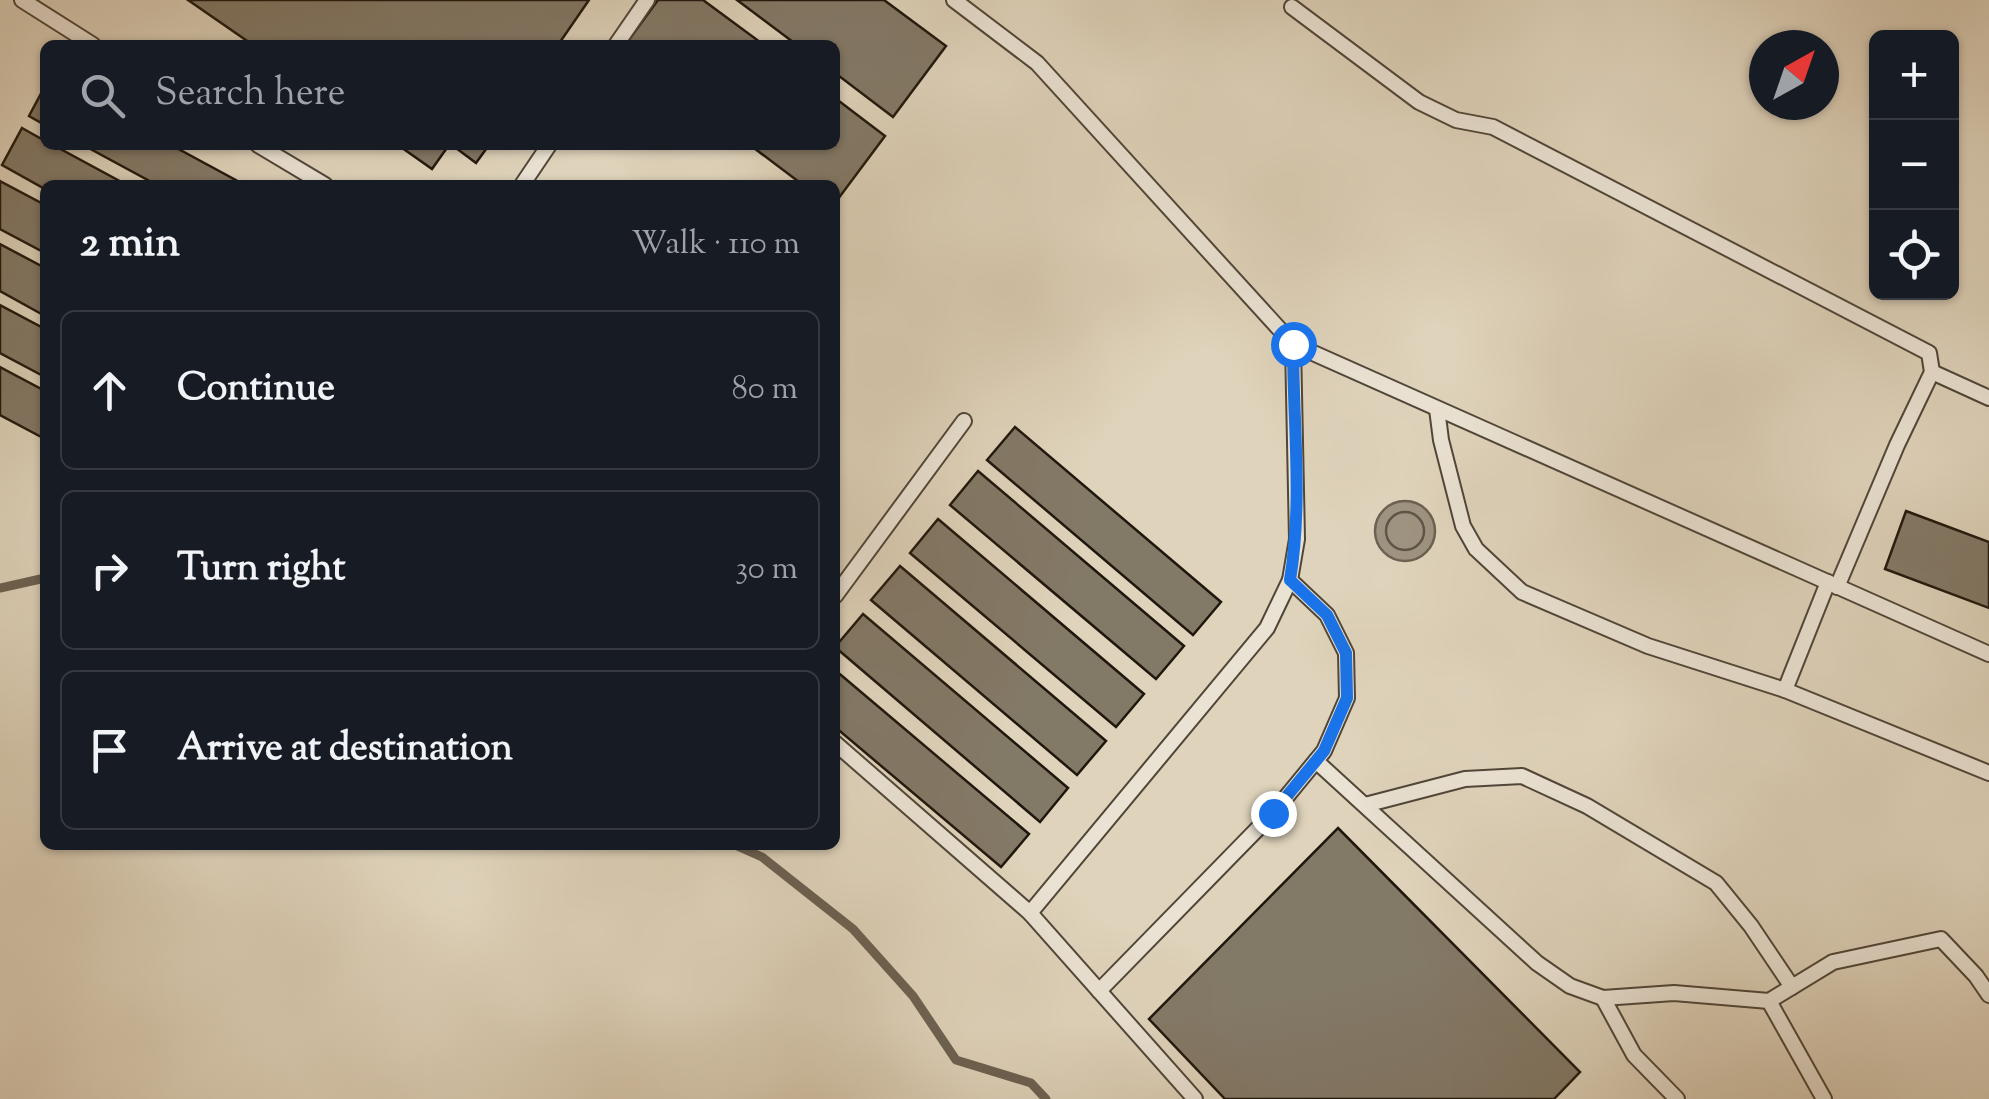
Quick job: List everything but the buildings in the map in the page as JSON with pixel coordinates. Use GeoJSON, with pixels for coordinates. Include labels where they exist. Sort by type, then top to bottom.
{"type":"FeatureCollection","features":[{"type":"Feature","properties":{"kind":"lane"},"geometry":{"type":"LineString","coordinates":[[22,0],[85,40]]}},
{"type":"Feature","properties":{"kind":"lane"},"geometry":{"type":"LineString","coordinates":[[619,40],[647,0]]}},
{"type":"Feature","properties":{"kind":"lane"},"geometry":{"type":"LineString","coordinates":[[954,0],[1037,63],[1293,344],[1989,654]]}},
{"type":"Feature","properties":{"kind":"lane"},"geometry":{"type":"LineString","coordinates":[[1292,7],[1418,102],[1456,120],[1493,126],[1929,353],[1932,372],[1785,690]]}},
{"type":"Feature","properties":{"kind":"lane"},"geometry":{"type":"LineString","coordinates":[[266,150],[317,180]]}},
{"type":"Feature","properties":{"kind":"lane"},"geometry":{"type":"LineString","coordinates":[[525,180],[546,150]]}},
{"type":"Feature","properties":{"kind":"lane"},"geometry":{"type":"LineString","coordinates":[[1030,912],[1267,628],[1290,580],[1297,539],[1298,497],[1293,344]]}},
{"type":"Feature","properties":{"kind":"lane"},"geometry":{"type":"LineString","coordinates":[[1932,372],[1989,398]]}},
{"type":"Feature","properties":{"kind":"lane"},"geometry":{"type":"LineString","coordinates":[[1437,409],[1463,526],[1476,549],[1522,592],[1648,646],[1785,690],[1989,773]]}},
{"type":"Feature","properties":{"kind":"lane"},"geometry":{"type":"LineString","coordinates":[[840,589],[964,421]]}},
{"type":"Feature","properties":{"kind":"lane"},"geometry":{"type":"LineString","coordinates":[[1100,991],[1273,813],[1324,751],[1347,698],[1346,653],[1327,615],[1290,580]]}},
{"type":"Feature","properties":{"kind":"lane"},"geometry":{"type":"LineString","coordinates":[[840,747],[1030,912],[1196,1099]]}},
{"type":"Feature","properties":{"kind":"lane"},"geometry":{"type":"LineString","coordinates":[[1316,760],[1537,963],[1570,986],[1603,998],[1674,993],[1769,1001],[1833,962],[1941,939],[1989,995]]}},
{"type":"Feature","properties":{"kind":"lane"},"geometry":{"type":"LineString","coordinates":[[1364,805],[1465,779],[1522,776],[1587,806],[1716,883],[1792,987]]}},
{"type":"Feature","properties":{"kind":"lane"},"geometry":{"type":"LineString","coordinates":[[1603,998],[1634,1054],[1677,1099]]}},
{"type":"Feature","properties":{"kind":"lane"},"geometry":{"type":"LineString","coordinates":[[1769,1001],[1824,1099]]}},
{"type":"Feature","properties":{"kind":"water"},"geometry":{"type":"Polygon","coordinates":[[[1405,501],[1426,510],[1435,531],[1426,552],[1405,561],[1384,552],[1375,531],[1384,510],[1405,501]]]}},
{"type":"Feature","properties":{"kind":"waterway"},"geometry":{"type":"LineString","coordinates":[[0,588],[40,579]]}},
{"type":"Feature","properties":{"kind":"waterway"},"geometry":{"type":"LineString","coordinates":[[746,850],[762,857],[853,929],[913,996],[956,1060],[1031,1083],[1046,1099]]}},
{"type":"Feature","properties":{"kind":"route"},"geometry":{"type":"LineString","coordinates":[[1273,813],[1324,751],[1347,698],[1346,653],[1327,615],[1290,580],[1297,539],[1298,497],[1293,344]]}}]}
